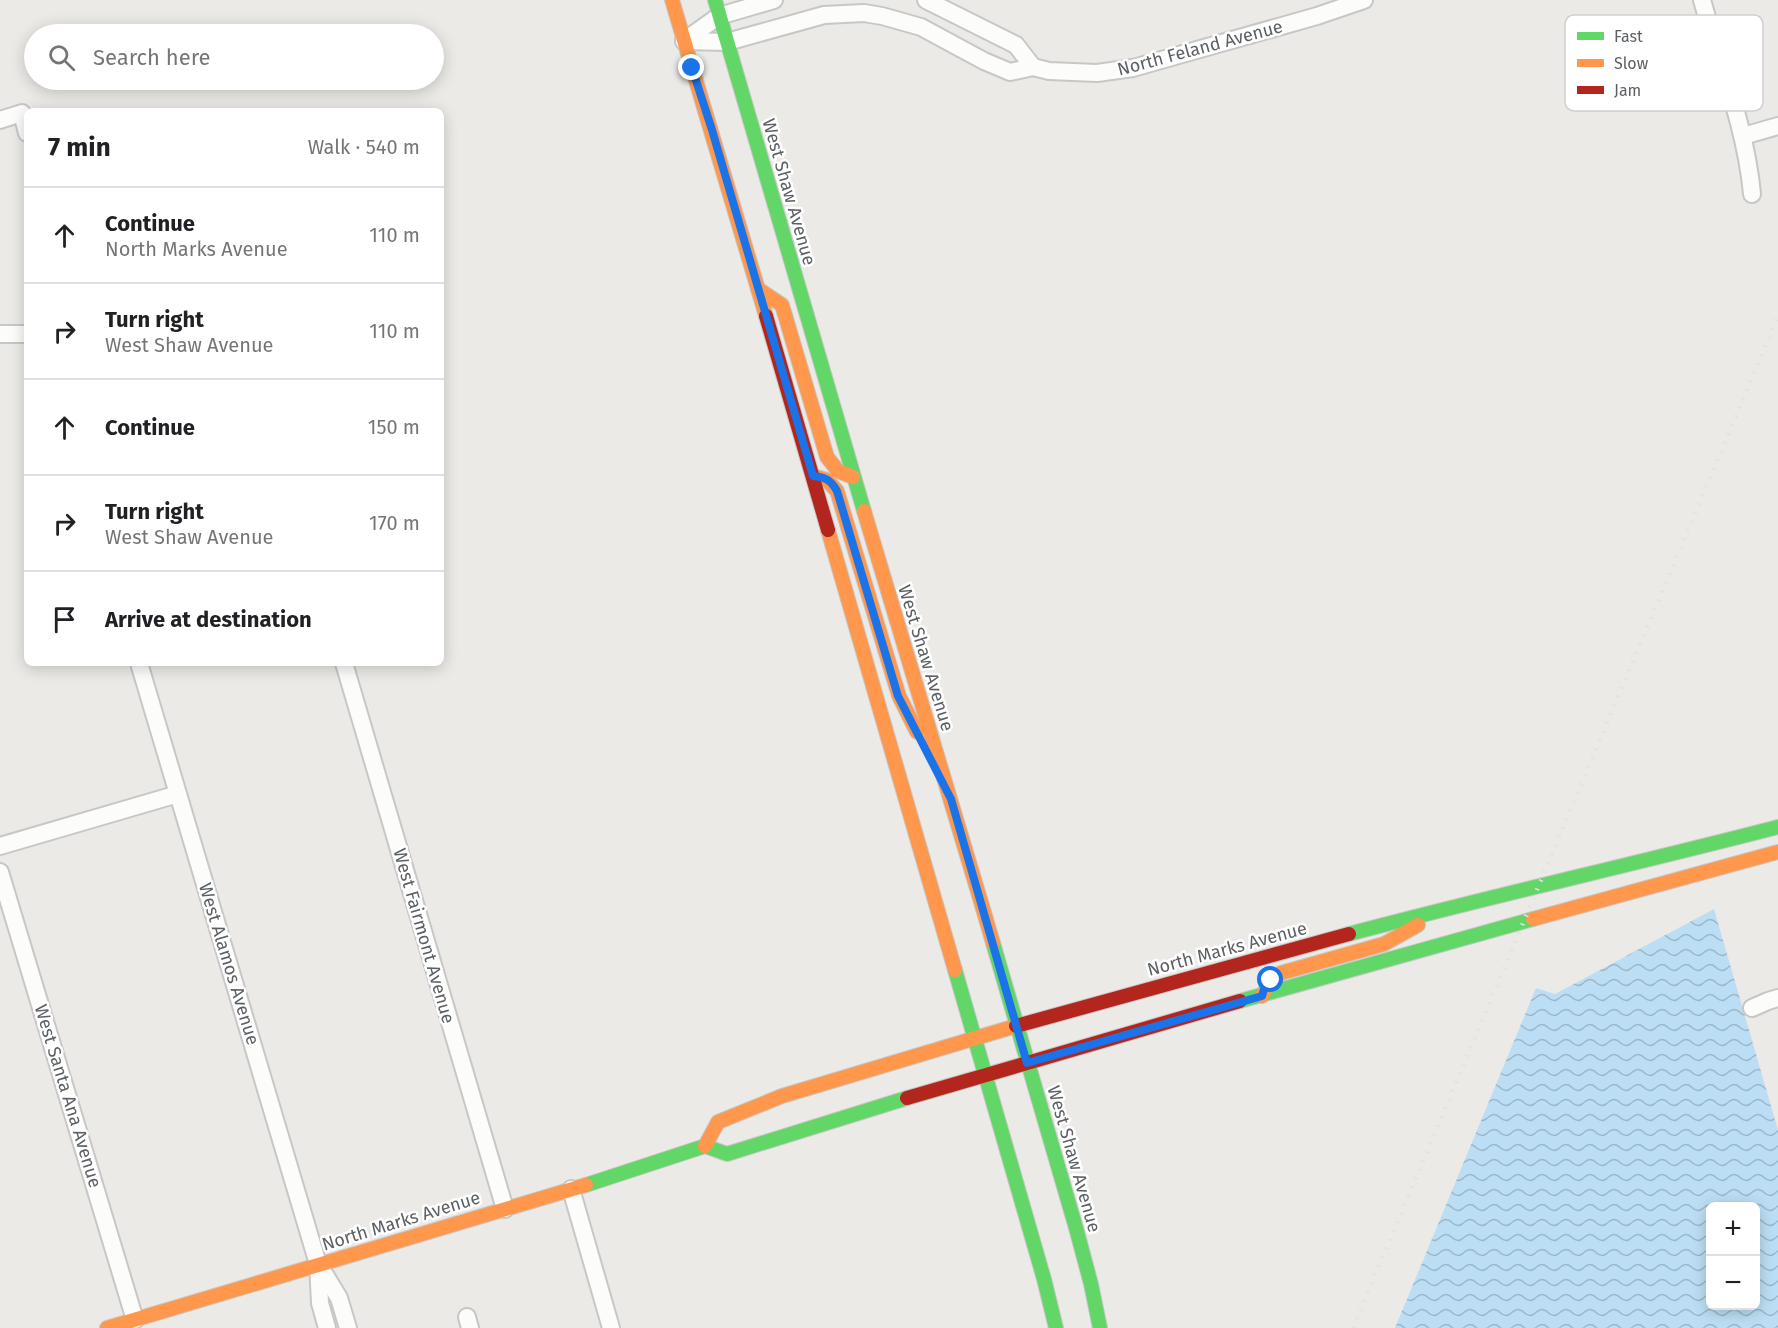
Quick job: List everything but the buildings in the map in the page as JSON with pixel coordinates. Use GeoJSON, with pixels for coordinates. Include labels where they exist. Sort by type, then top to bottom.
{"type":"FeatureCollection","features":[{"type":"Feature","properties":{"kind":"main road"},"geometry":{"type":"LineString","coordinates":[[672,0],[813,476],[986,1075],[1056,1328]]}},
{"type":"Feature","properties":{"kind":"main road","name":"West Shaw Avenue"},"geometry":{"type":"LineString","coordinates":[[717,8],[853,477],[951,799],[1076,1228],[1100,1328]]}},
{"type":"Feature","properties":{"kind":"main road"},"geometry":{"type":"LineString","coordinates":[[758,289],[782,305],[827,457],[838,471],[853,477]]}},
{"type":"Feature","properties":{"kind":"main road"},"geometry":{"type":"LineString","coordinates":[[813,476],[828,479],[837,491],[898,696],[951,799]]}},
{"type":"Feature","properties":{"kind":"main road","name":"North Marks Avenue"},"geometry":{"type":"LineString","coordinates":[[107,1328],[663,1161],[705,1146],[718,1122],[782,1096],[1017,1026],[1313,944],[1448,908],[1628,866],[1778,827]]}},
{"type":"Feature","properties":{"kind":"main road"},"geometry":{"type":"LineString","coordinates":[[705,1146],[727,1155],[847,1116],[1027,1063],[1456,940],[1778,852]]}},
{"type":"Feature","properties":{"kind":"main road"},"geometry":{"type":"LineString","coordinates":[[1262,996],[1265,986],[1281,973],[1384,944],[1448,908]]}},
{"type":"Feature","properties":{"kind":"street"},"geometry":{"type":"LineString","coordinates":[[684,41],[717,8],[774,0]]}},
{"type":"Feature","properties":{"kind":"street"},"geometry":{"type":"LineString","coordinates":[[926,0],[1016,45],[1033,67]]}},
{"type":"Feature","properties":{"kind":"street","name":"North Feland Avenue"},"geometry":{"type":"LineString","coordinates":[[684,41],[727,42],[824,15],[864,14],[882,16],[921,27],[984,61],[1010,72],[1033,67],[1049,71],[1087,74],[1132,68],[1317,16],[1364,0]]}},
{"type":"Feature","properties":{"kind":"street"},"geometry":{"type":"LineString","coordinates":[[1702,0],[1707,15]]}},
{"type":"Feature","properties":{"kind":"street"},"geometry":{"type":"LineString","coordinates":[[1735,111],[1750,166],[1752,194]]}},
{"type":"Feature","properties":{"kind":"street"},"geometry":{"type":"LineString","coordinates":[[0,120],[22,114],[24,122]]}},
{"type":"Feature","properties":{"kind":"street"},"geometry":{"type":"LineString","coordinates":[[1743,136],[1778,126]]}},
{"type":"Feature","properties":{"kind":"street"},"geometry":{"type":"LineString","coordinates":[[0,334],[24,334]]}},
{"type":"Feature","properties":{"kind":"street","name":"West Alamos Avenue"},"geometry":{"type":"LineString","coordinates":[[140,666],[318,1264],[320,1303],[327,1328]]}},
{"type":"Feature","properties":{"kind":"street","name":"West Fairmont Avenue"},"geometry":{"type":"LineString","coordinates":[[345,666],[505,1209]]}},
{"type":"Feature","properties":{"kind":"street"},"geometry":{"type":"LineString","coordinates":[[0,846],[178,794]]}},
{"type":"Feature","properties":{"kind":"street","name":"West Santa Ana Avenue"},"geometry":{"type":"LineString","coordinates":[[0,872],[135,1320]]}},
{"type":"Feature","properties":{"kind":"street"},"geometry":{"type":"LineString","coordinates":[[1752,1008],[1778,998]]}},
{"type":"Feature","properties":{"kind":"street"},"geometry":{"type":"LineString","coordinates":[[571,1189],[611,1328]]}},
{"type":"Feature","properties":{"kind":"street","name":"West Alamos Avenue"},"geometry":{"type":"LineString","coordinates":[[318,1264],[339,1298],[348,1328]]}},
{"type":"Feature","properties":{"kind":"water"},"geometry":{"type":"Polygon","coordinates":[[[1714,909],[1778,1130],[1778,1328],[1395,1328],[1536,988],[1555,994],[1714,909]]]}},
{"type":"Feature","properties":{"kind":"railway"},"geometry":{"type":"LineString","coordinates":[[1353,1328],[1778,316]]}},
{"type":"Feature","properties":{"kind":"traffic: fast"},"geometry":{"type":"LineString","coordinates":[[715,0],[864,511]]}},
{"type":"Feature","properties":{"kind":"traffic: fast"},"geometry":{"type":"LineString","coordinates":[[1349,934],[1778,827]]}},
{"type":"Feature","properties":{"kind":"traffic: fast"},"geometry":{"type":"LineString","coordinates":[[1240,1001],[1533,919]]}},
{"type":"Feature","properties":{"kind":"traffic: fast"},"geometry":{"type":"LineString","coordinates":[[993,943],[1076,1228],[1100,1328]]}},
{"type":"Feature","properties":{"kind":"traffic: fast"},"geometry":{"type":"LineString","coordinates":[[955,970],[1056,1328]]}},
{"type":"Feature","properties":{"kind":"traffic: fast"},"geometry":{"type":"LineString","coordinates":[[586,1185],[705,1146],[727,1154],[907,1098]]}},
{"type":"Feature","properties":{"kind":"traffic: slow"},"geometry":{"type":"LineString","coordinates":[[672,0],[766,316]]}},
{"type":"Feature","properties":{"kind":"traffic: slow"},"geometry":{"type":"LineString","coordinates":[[758,289],[782,305],[827,457],[838,471],[853,477]]}},
{"type":"Feature","properties":{"kind":"traffic: slow"},"geometry":{"type":"LineString","coordinates":[[813,476],[827,480],[837,491],[899,696],[917,732]]}},
{"type":"Feature","properties":{"kind":"traffic: slow"},"geometry":{"type":"LineString","coordinates":[[864,511],[993,943]]}},
{"type":"Feature","properties":{"kind":"traffic: slow"},"geometry":{"type":"LineString","coordinates":[[828,530],[955,970]]}},
{"type":"Feature","properties":{"kind":"traffic: slow"},"geometry":{"type":"LineString","coordinates":[[1533,919],[1778,852]]}},
{"type":"Feature","properties":{"kind":"traffic: slow"},"geometry":{"type":"LineString","coordinates":[[1262,996],[1269,983],[1281,973],[1384,944],[1418,925]]}},
{"type":"Feature","properties":{"kind":"traffic: slow"},"geometry":{"type":"LineString","coordinates":[[705,1146],[718,1122],[782,1096],[1016,1026]]}},
{"type":"Feature","properties":{"kind":"traffic: slow"},"geometry":{"type":"LineString","coordinates":[[107,1328],[586,1185]]}},
{"type":"Feature","properties":{"kind":"traffic: jam"},"geometry":{"type":"LineString","coordinates":[[766,316],[828,530]]}},
{"type":"Feature","properties":{"kind":"traffic: jam"},"geometry":{"type":"LineString","coordinates":[[1016,1026],[1349,934]]}},
{"type":"Feature","properties":{"kind":"traffic: jam"},"geometry":{"type":"LineString","coordinates":[[907,1098],[1240,1001]]}},
{"type":"Feature","properties":{"kind":"route"},"geometry":{"type":"LineString","coordinates":[[692,68],[813,476],[828,479],[837,491],[898,696],[951,799],[1027,1063],[1262,996],[1265,986],[1271,980]]}}]}
